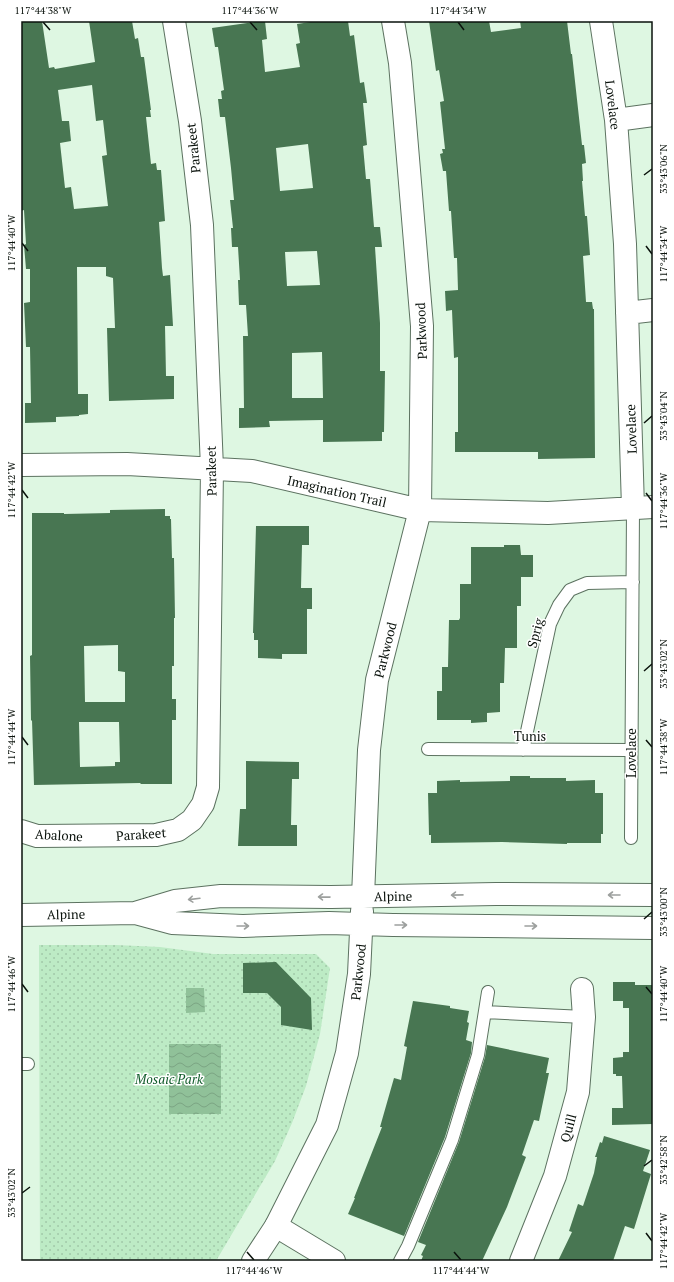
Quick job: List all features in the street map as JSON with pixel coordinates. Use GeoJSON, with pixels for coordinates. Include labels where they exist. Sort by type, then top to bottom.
{"type":"FeatureCollection","features":[{"type":"Feature","properties":{"kind":"street","name":"Parakeet"},"geometry":{"type":"LineString","coordinates":[[96,836],[156,835],[178,830],[192,820],[204,804],[208,786],[212,468],[202,225],[190,121],[174,21]]}},
{"type":"Feature","properties":{"kind":"street","name":"Parkwood"},"geometry":{"type":"LineString","coordinates":[[253,1261],[276,1226],[327,1125],[347,1053],[359,974],[369,750],[377,680],[420,510],[422,326],[400,63],[393,21]]}},
{"type":"Feature","properties":{"kind":"street","name":"Lovelace"},"geometry":{"type":"LineString","coordinates":[[601,21],[616,120],[625,244],[627,313],[643,508]]}},
{"type":"Feature","properties":{"kind":"street"},"geometry":{"type":"LineString","coordinates":[[616,120],[653,115]]}},
{"type":"Feature","properties":{"kind":"street"},"geometry":{"type":"LineString","coordinates":[[627,313],[653,310]]}},
{"type":"Feature","properties":{"kind":"street","name":"Imagination Trail"},"geometry":{"type":"LineString","coordinates":[[21,465],[126,464],[252,471],[420,510],[548,513],[643,508]]}},
{"type":"Feature","properties":{"kind":"street","name":"Abalone"},"geometry":{"type":"LineString","coordinates":[[21,831],[36,836],[96,836]]}},
{"type":"Feature","properties":{"kind":"street","name":"Alpine"},"geometry":{"type":"LineString","coordinates":[[135,914],[175,901],[221,896],[362,897],[496,894],[653,895]]}},
{"type":"Feature","properties":{"kind":"street","name":"Alpine"},"geometry":{"type":"LineString","coordinates":[[21,915],[135,914],[172,923],[242,926],[330,923],[362,925],[653,928]]}},
{"type":"Feature","properties":{"kind":"street","name":"Quill"},"geometry":{"type":"LineString","coordinates":[[521,1261],[555,1176],[578,1092],[584,1017],[582,989]]}},
{"type":"Feature","properties":{"kind":"street"},"geometry":{"type":"LineString","coordinates":[[276,1226],[334,1261]]}},
{"type":"Feature","properties":{"kind":"lane","name":"Lovelace"},"geometry":{"type":"LineString","coordinates":[[631,838],[633,582],[643,508]]}},
{"type":"Feature","properties":{"kind":"lane","name":"Sprig"},"geometry":{"type":"LineString","coordinates":[[523,750],[550,624],[559,605],[570,590],[586,583],[633,582]]}},
{"type":"Feature","properties":{"kind":"lane","name":"Tunis"},"geometry":{"type":"LineString","coordinates":[[428,749],[631,750]]}},
{"type":"Feature","properties":{"kind":"lane"},"geometry":{"type":"LineString","coordinates":[[400,1261],[408,1246],[452,1140],[478,1055],[488,992]]}},
{"type":"Feature","properties":{"kind":"lane"},"geometry":{"type":"LineString","coordinates":[[485,1012],[584,1017]]}},
{"type":"Feature","properties":{"kind":"green space","name":"Mosaic Park"},"geometry":{"type":"Polygon","coordinates":[[[39,945],[116,945],[160,947],[213,954],[316,954],[330,968],[320,1034],[306,1086],[292,1123],[275,1161],[216,1261],[40,1261],[39,945]]]}},
{"type":"Feature","properties":{"kind":"water"},"geometry":{"type":"Polygon","coordinates":[[[186,988],[204,988],[205,1012],[186,1013],[186,988]]]}},
{"type":"Feature","properties":{"kind":"water"},"geometry":{"type":"Polygon","coordinates":[[[169,1044],[221,1044],[221,1114],[169,1114],[169,1044]]]}},
{"type":"Feature","properties":{"kind":"building"},"geometry":{"type":"Polygon","coordinates":[[[21,21],[42,21],[49,68],[54,67],[55,69],[95,62],[89,21],[132,21],[135,39],[138,38],[141,57],[144,57],[151,110],[151,117],[146,117],[151,164],[156,163],[157,170],[161,170],[165,221],[159,222],[162,268],[163,276],[170,275],[173,326],[165,326],[166,376],[174,376],[174,399],[109,401],[107,328],[115,328],[113,278],[106,276],[106,267],[77,267],[78,394],[88,394],[88,414],[56,417],[56,422],[25,423],[25,403],[31,403],[30,347],[26,347],[24,303],[30,302],[30,269],[26,269],[24,210],[21,211],[21,21]],[[92,85],[58,90],[62,121],[69,121],[71,141],[60,143],[65,188],[71,187],[74,209],[108,206],[102,156],[107,155],[103,120],[96,121],[92,85]]]}},
{"type":"Feature","properties":{"kind":"building"},"geometry":{"type":"Polygon","coordinates":[[[265,21],[267,39],[262,40],[265,72],[300,67],[296,44],[300,43],[297,24],[317,21],[348,21],[350,36],[354,35],[360,83],[364,82],[367,103],[363,103],[367,145],[363,146],[366,179],[370,179],[374,227],[380,227],[382,247],[375,247],[380,323],[380,371],[385,371],[384,432],[382,432],[382,441],[323,442],[323,420],[269,421],[270,427],[239,428],[239,408],[244,408],[243,336],[248,336],[246,305],[239,305],[238,280],[240,280],[238,247],[232,247],[231,228],[233,228],[230,200],[234,200],[231,168],[225,117],[220,117],[218,99],[222,99],[221,91],[224,90],[218,47],[215,47],[212,28],[265,21]],[[308,144],[276,148],[280,191],[313,188],[308,144]],[[317,251],[285,252],[287,286],[320,285],[317,251]],[[322,352],[292,353],[292,398],[323,398],[322,352]]]}},
{"type":"Feature","properties":{"kind":"building"},"geometry":{"type":"Polygon","coordinates":[[[429,21],[489,21],[491,32],[521,28],[520,21],[567,21],[582,145],[584,145],[586,163],[582,164],[582,181],[585,216],[587,216],[590,255],[583,256],[586,302],[592,302],[594,309],[595,458],[538,459],[538,452],[455,452],[455,432],[458,432],[458,357],[454,358],[452,310],[446,311],[445,291],[458,290],[457,258],[454,258],[451,211],[449,211],[446,171],[443,171],[440,154],[443,153],[442,149],[445,149],[440,102],[444,101],[439,70],[436,71],[429,21]]]}},
{"type":"Feature","properties":{"kind":"building"},"geometry":{"type":"Polygon","coordinates":[[[165,509],[165,516],[170,516],[171,519],[172,558],[174,558],[175,618],[174,666],[172,666],[172,699],[176,699],[176,720],[172,720],[172,784],[140,783],[34,785],[30,656],[32,655],[32,513],[110,513],[110,510],[165,509]],[[118,645],[84,646],[85,702],[125,702],[125,672],[118,671],[118,645]],[[79,722],[80,767],[115,766],[115,762],[120,762],[119,722],[79,722]]]}},
{"type":"Feature","properties":{"kind":"building"},"geometry":{"type":"Polygon","coordinates":[[[256,526],[309,526],[309,545],[302,545],[301,588],[312,588],[312,609],[307,609],[307,654],[282,654],[282,659],[258,658],[258,640],[254,640],[253,633],[256,526]]]}},
{"type":"Feature","properties":{"kind":"building"},"geometry":{"type":"Polygon","coordinates":[[[504,545],[520,545],[521,555],[533,555],[533,577],[521,577],[521,606],[517,606],[517,648],[505,648],[504,683],[500,683],[500,712],[487,713],[487,722],[471,723],[471,720],[437,720],[437,691],[442,691],[442,667],[448,667],[449,620],[459,620],[460,618],[460,584],[471,584],[471,547],[504,547],[504,545]]]}},
{"type":"Feature","properties":{"kind":"building"},"geometry":{"type":"Polygon","coordinates":[[[246,761],[299,762],[299,779],[292,779],[291,825],[297,825],[297,846],[238,846],[240,809],[246,809],[246,761]]]}},
{"type":"Feature","properties":{"kind":"building"},"geometry":{"type":"Polygon","coordinates":[[[510,776],[530,776],[530,778],[566,778],[566,781],[595,780],[595,793],[603,793],[603,834],[601,834],[601,843],[431,843],[431,835],[429,835],[428,793],[437,793],[437,781],[510,781],[510,776]]]}},
{"type":"Feature","properties":{"kind":"building"},"geometry":{"type":"Polygon","coordinates":[[[276,962],[311,998],[312,1030],[281,1025],[281,1007],[267,993],[243,993],[243,963],[276,962]]]}},
{"type":"Feature","properties":{"kind":"building"},"geometry":{"type":"Polygon","coordinates":[[[613,982],[635,982],[635,985],[653,985],[653,1124],[612,1125],[612,1108],[623,1108],[622,1076],[616,1076],[616,1074],[613,1074],[613,1058],[623,1057],[623,1052],[629,1052],[629,1008],[623,1008],[623,1001],[613,1001],[613,982]]]}},
{"type":"Feature","properties":{"kind":"building"},"geometry":{"type":"Polygon","coordinates":[[[413,1001],[450,1006],[450,1008],[469,1011],[467,1022],[469,1023],[466,1040],[472,1042],[471,1053],[445,1137],[404,1236],[348,1214],[382,1127],[380,1127],[394,1078],[401,1080],[407,1047],[404,1046],[413,1001]]]}},
{"type":"Feature","properties":{"kind":"building"},"geometry":{"type":"Polygon","coordinates":[[[487,1045],[549,1058],[546,1073],[549,1073],[539,1121],[534,1120],[522,1155],[526,1157],[507,1207],[482,1261],[421,1261],[423,1256],[421,1255],[426,1245],[418,1242],[459,1142],[485,1057],[487,1045]]]}},
{"type":"Feature","properties":{"kind":"building"},"geometry":{"type":"Polygon","coordinates":[[[604,1136],[650,1150],[643,1171],[651,1174],[634,1229],[625,1226],[613,1261],[558,1261],[572,1232],[569,1231],[578,1204],[583,1206],[594,1173],[597,1157],[595,1157],[600,1142],[602,1143],[604,1136]]]}}]}
